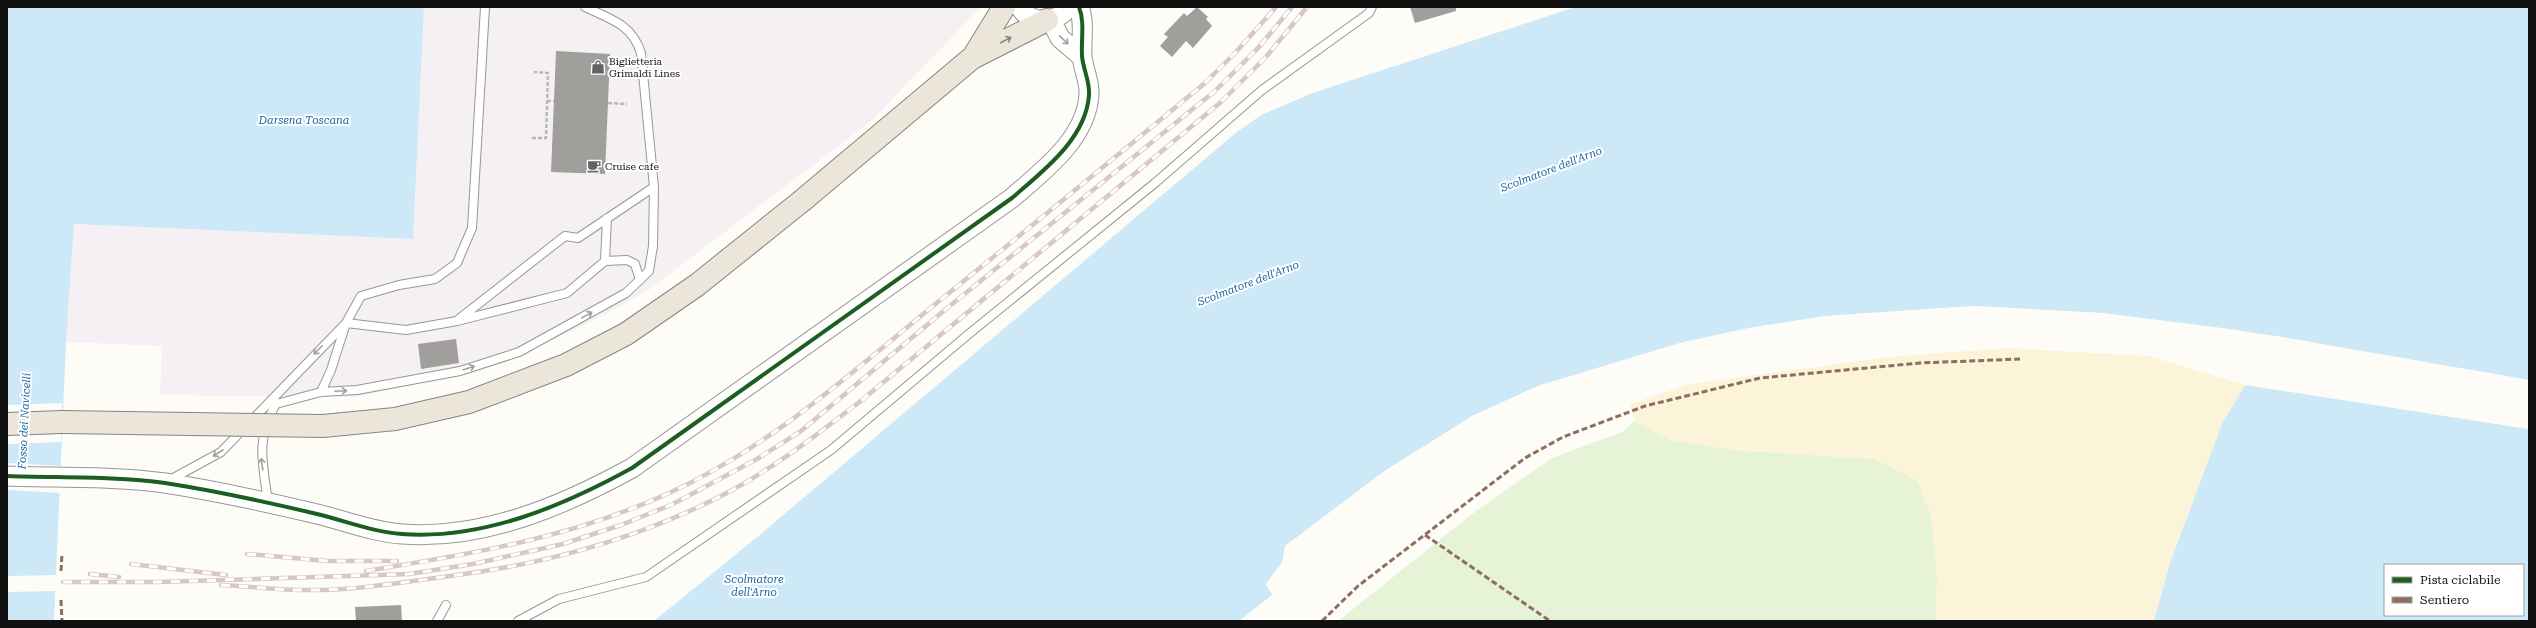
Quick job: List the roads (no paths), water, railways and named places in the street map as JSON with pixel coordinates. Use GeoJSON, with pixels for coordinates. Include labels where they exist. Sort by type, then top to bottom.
{"type":"FeatureCollection","features":[{"type":"Feature","properties":{"kind":"highway"},"geometry":{"type":"LineString","coordinates":[[972,58],[1004,7]]}},
{"type":"Feature","properties":{"kind":"highway"},"geometry":{"type":"LineString","coordinates":[[7,424],[62,422],[323,426],[395,419],[469,402],[566,365],[626,334],[697,285],[803,200],[972,58],[1049,20]]}},
{"type":"Feature","properties":{"kind":"street"},"geometry":{"type":"LineString","coordinates":[[1020,7],[1029,16],[1049,20],[1059,16],[1068,7]]}},
{"type":"Feature","properties":{"kind":"street"},"geometry":{"type":"LineString","coordinates":[[7,476],[164,483],[268,502],[373,530],[403,534],[453,533],[515,519],[588,492],[632,468],[1012,198],[1030,183],[1065,148],[1086,117],[1089,88],[1082,57],[1083,34],[1079,7]]}},
{"type":"Feature","properties":{"kind":"street"},"geometry":{"type":"LineString","coordinates":[[1049,20],[1060,38],[1082,57]]}},
{"type":"Feature","properties":{"kind":"lane"},"geometry":{"type":"LineString","coordinates":[[321,392],[332,370],[346,323],[361,296],[399,285],[435,279],[457,263],[472,228],[485,7]]}},
{"type":"Feature","properties":{"kind":"lane"},"geometry":{"type":"LineString","coordinates":[[268,502],[261,454],[265,422],[276,404],[321,392],[357,390],[460,371],[519,352],[626,293],[649,271],[653,246],[654,187],[641,53],[637,39],[625,26],[586,7]]}},
{"type":"Feature","properties":{"kind":"lane"},"geometry":{"type":"LineString","coordinates":[[518,621],[559,599],[646,577],[831,450],[970,333],[1155,183],[1262,90],[1369,13],[1372,7]]}},
{"type":"Feature","properties":{"kind":"lane"},"geometry":{"type":"LineString","coordinates":[[457,320],[565,236],[578,238],[654,187]]}},
{"type":"Feature","properties":{"kind":"lane"},"geometry":{"type":"LineString","coordinates":[[605,262],[607,218]]}},
{"type":"Feature","properties":{"kind":"lane"},"geometry":{"type":"LineString","coordinates":[[346,323],[406,330],[457,320],[567,293],[605,262],[627,260],[635,264],[640,280]]}},
{"type":"Feature","properties":{"kind":"lane"},"geometry":{"type":"LineString","coordinates":[[164,483],[221,452],[346,323]]}},
{"type":"Feature","properties":{"kind":"lane"},"geometry":{"type":"LineString","coordinates":[[437,621],[446,605]]}},
{"type":"Feature","properties":{"kind":"water","name":"Darsena Toscana"},"geometry":{"type":"Polygon","coordinates":[[[7,7],[424,7],[413,239],[74,224],[66,342],[54,621],[7,621],[7,7]]]}},
{"type":"Feature","properties":{"kind":"water","name":"Scolmatore dell'Arno"},"geometry":{"type":"Polygon","coordinates":[[[1575,7],[2529,7],[2529,380],[2276,336],[2102,313],[1974,306],[1826,316],[1749,328],[1680,343],[1538,386],[1473,416],[1383,472],[1285,546],[1282,562],[1266,584],[1272,595],[1239,621],[654,621],[756,538],[1238,131],[1261,115],[1312,93],[1575,7]]]}},
{"type":"Feature","properties":{"kind":"water"},"geometry":{"type":"Polygon","coordinates":[[[2245,385],[2529,429],[2529,621],[2154,621],[2170,563],[2222,424],[2245,385]]]}},
{"type":"Feature","properties":{"kind":"railway"},"geometry":{"type":"LineString","coordinates":[[366,571],[482,551],[558,533],[595,522],[632,509],[669,493],[705,475],[739,455],[772,434],[836,386],[1205,83],[1236,52],[1276,7]]}},
{"type":"Feature","properties":{"kind":"railway"},"geometry":{"type":"LineString","coordinates":[[63,582],[158,582],[409,574],[473,564],[563,544],[621,525],[673,504],[757,459],[801,431],[946,309],[1215,91],[1259,47],[1292,7]]}},
{"type":"Feature","properties":{"kind":"railway"},"geometry":{"type":"LineString","coordinates":[[221,585],[290,590],[359,588],[492,570],[560,556],[626,536],[691,510],[742,485],[812,438],[862,400],[1221,102],[1266,57],[1307,7]]}},
{"type":"Feature","properties":{"kind":"railway"},"geometry":{"type":"LineString","coordinates":[[247,554],[327,561],[397,561]]}},
{"type":"Feature","properties":{"kind":"railway"},"geometry":{"type":"LineString","coordinates":[[131,564],[226,575]]}},
{"type":"Feature","properties":{"kind":"railway"},"geometry":{"type":"LineString","coordinates":[[90,574],[119,577]]}},
{"type":"Feature","properties":{"kind":"place","name":"Biglietteria Grimaldi Lines"},"geometry":{"type":"Point","coordinates":[598,67]}},
{"type":"Feature","properties":{"kind":"place","name":"Cruise cafe"},"geometry":{"type":"Point","coordinates":[594,166]}},
{"type":"Feature","properties":{"kind":"water label","name":"Fosso dei Navicelli"},"geometry":{"type":"Point","coordinates":[24,421]}}]}
